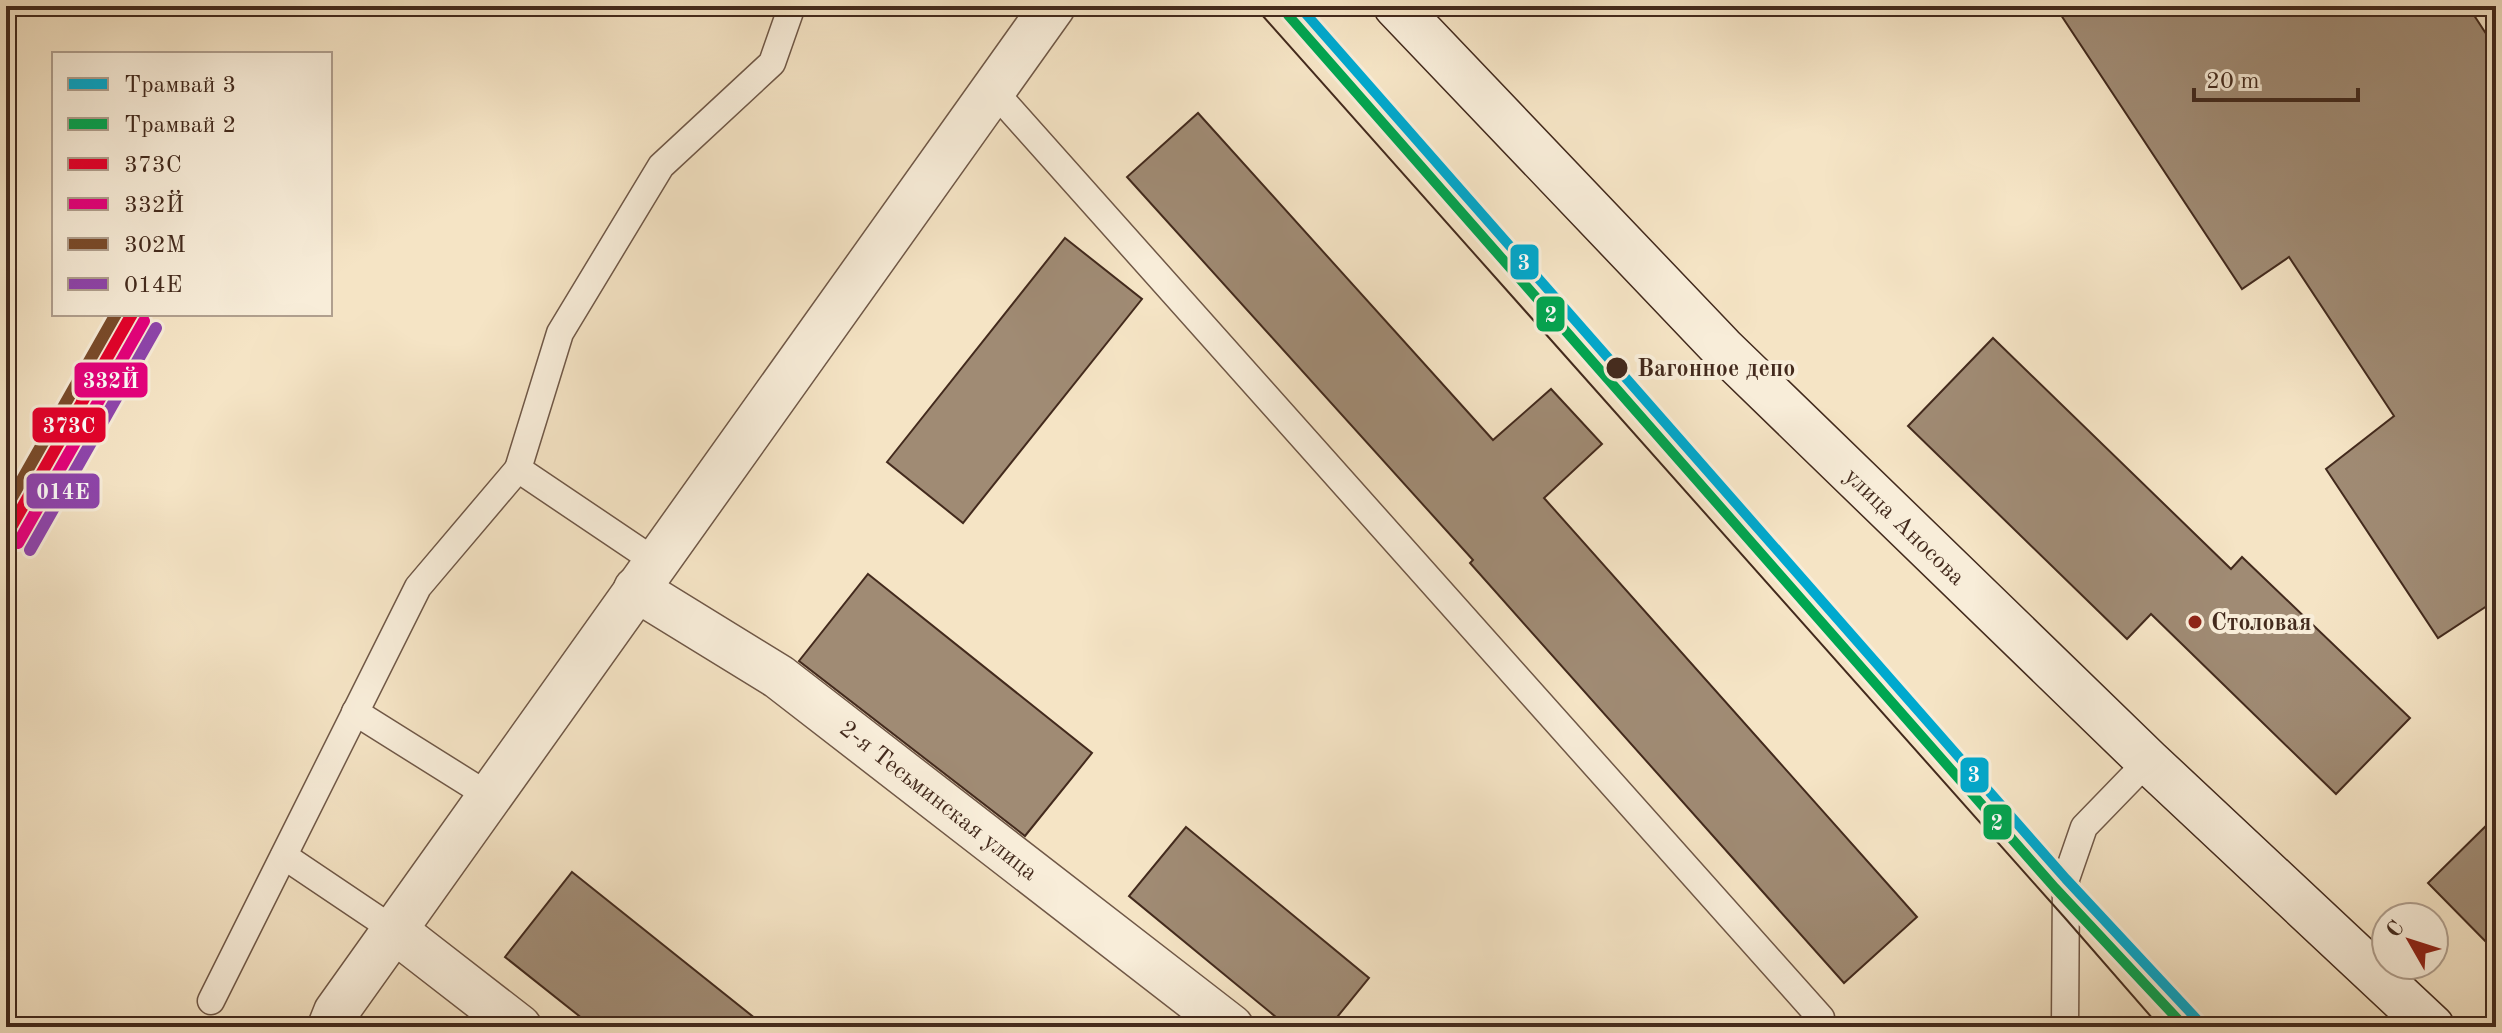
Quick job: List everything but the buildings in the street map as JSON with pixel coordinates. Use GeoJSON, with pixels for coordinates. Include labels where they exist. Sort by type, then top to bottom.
{"type":"FeatureCollection","features":[{"type":"Feature","properties":{"kind":"street"},"geometry":{"type":"LineString","coordinates":[[331,1022],[1053,6]]}},
{"type":"Feature","properties":{"kind":"street","name":"улица Аносова"},"geometry":{"type":"LineString","coordinates":[[1396,6],[1722,348],[2148,761],[2432,1027]]}},
{"type":"Feature","properties":{"kind":"street","name":"2-я Тесьминская улица"},"geometry":{"type":"LineString","coordinates":[[646,576],[1231,1027]]}},
{"type":"Feature","properties":{"kind":"street"},"geometry":{"type":"LineString","coordinates":[[394,930],[519,1027]]}},
{"type":"Feature","properties":{"kind":"lane"},"geometry":{"type":"LineString","coordinates":[[211,1001],[418,587],[518,469],[560,333],[661,166],[772,63],[792,6]]}},
{"type":"Feature","properties":{"kind":"lane"},"geometry":{"type":"LineString","coordinates":[[992,89],[1821,1018]]}},
{"type":"Feature","properties":{"kind":"lane"},"geometry":{"type":"LineString","coordinates":[[518,469],[646,576]]}},
{"type":"Feature","properties":{"kind":"lane"},"geometry":{"type":"LineString","coordinates":[[355,712],[489,796]]}},
{"type":"Feature","properties":{"kind":"lane"},"geometry":{"type":"LineString","coordinates":[[2065,1027],[2066,879],[2084,827],[2148,761]]}},
{"type":"Feature","properties":{"kind":"lane"},"geometry":{"type":"LineString","coordinates":[[284,856],[394,930]]}},
{"type":"Feature","properties":{"kind":"tram line"},"geometry":{"type":"LineString","coordinates":[[1254,6],[2160,1027]]}},
{"type":"Feature","properties":{"kind":"tram line","name":"3"},"geometry":{"type":"LineString","coordinates":[[1299,6],[2066,879],[2204,1027]]}},
{"type":"Feature","properties":{"kind":"tram line","name":"2"},"geometry":{"type":"LineString","coordinates":[[1288,15],[2055,888],[2185,1027]]}},
{"type":"Feature","properties":{"kind":"transit line","name":"302М"},"geometry":{"type":"LineString","coordinates":[[6,508],[115,316]]}},
{"type":"Feature","properties":{"kind":"transit line","name":"373C"},"geometry":{"type":"LineString","coordinates":[[6,536],[131,316]]}},
{"type":"Feature","properties":{"kind":"transit line","name":"332Й"},"geometry":{"type":"LineString","coordinates":[[18,543],[144,321]]}},
{"type":"Feature","properties":{"kind":"transit line","name":"014Е"},"geometry":{"type":"LineString","coordinates":[[30,550],[156,328]]}},
{"type":"Feature","properties":{"kind":"place","name":"Вагонное депо"},"geometry":{"type":"Point","coordinates":[1617,368]}},
{"type":"Feature","properties":{"kind":"place","name":"Столовая"},"geometry":{"type":"Point","coordinates":[2195,622]}}]}
